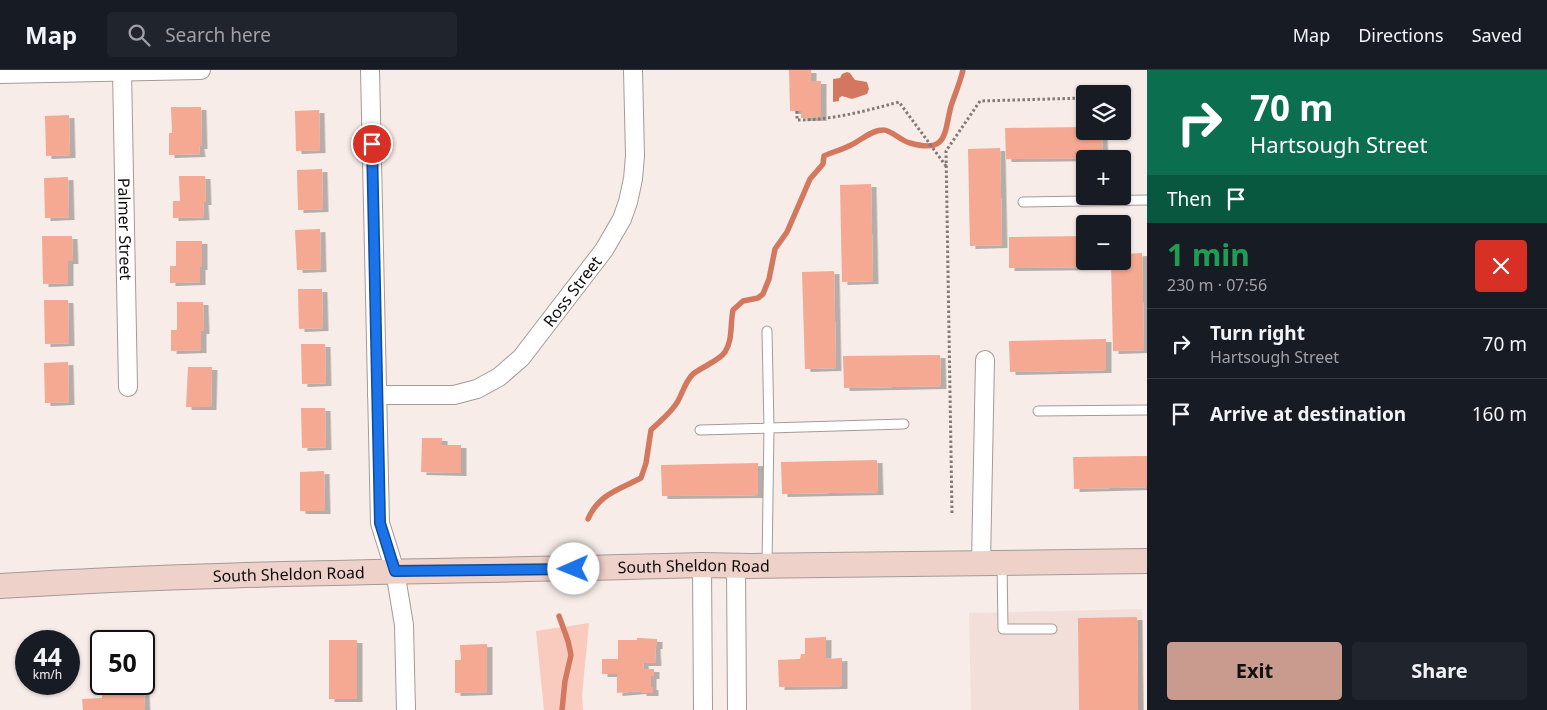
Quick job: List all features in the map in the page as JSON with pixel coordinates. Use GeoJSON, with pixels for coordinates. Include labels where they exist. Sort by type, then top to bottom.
{"type":"FeatureCollection","features":[{"type":"Feature","properties":{"kind":"main road","name":"South Sheldon Road"},"geometry":{"type":"LineString","coordinates":[[0,586],[106,579],[395,571],[702,565],[767,566],[1147,561]]}},
{"type":"Feature","properties":{"kind":"street"},"geometry":{"type":"LineString","coordinates":[[0,74],[201,70]]}},
{"type":"Feature","properties":{"kind":"street"},"geometry":{"type":"LineString","coordinates":[[370,70],[380,523],[395,571],[404,625],[406,710]]}},
{"type":"Feature","properties":{"kind":"street","name":"Ross Street"},"geometry":{"type":"LineString","coordinates":[[377,395],[454,395],[478,388],[499,377],[521,358],[604,250],[614,235],[625,211],[633,179],[635,156],[633,70]]}},
{"type":"Feature","properties":{"kind":"street","name":"Palmer Street"},"geometry":{"type":"LineString","coordinates":[[122,71],[128,387]]}},
{"type":"Feature","properties":{"kind":"street"},"geometry":{"type":"LineString","coordinates":[[986,360],[992,563]]}},
{"type":"Feature","properties":{"kind":"street"},"geometry":{"type":"LineString","coordinates":[[702,565],[703,710]]}},
{"type":"Feature","properties":{"kind":"street"},"geometry":{"type":"LineString","coordinates":[[736,566],[737,710]]}},
{"type":"Feature","properties":{"kind":"lane"},"geometry":{"type":"LineString","coordinates":[[1023,202],[1147,200]]}},
{"type":"Feature","properties":{"kind":"lane"},"geometry":{"type":"LineString","coordinates":[[767,331],[769,428],[767,566]]}},
{"type":"Feature","properties":{"kind":"lane"},"geometry":{"type":"LineString","coordinates":[[1038,410],[1147,410]]}},
{"type":"Feature","properties":{"kind":"lane"},"geometry":{"type":"LineString","coordinates":[[700,430],[904,424]]}},
{"type":"Feature","properties":{"kind":"lane"},"geometry":{"type":"LineString","coordinates":[[992,563],[1003,629],[1052,629]]}},
{"type":"Feature","properties":{"kind":"path"},"geometry":{"type":"LineString","coordinates":[[952,513],[946,151],[980,101],[1076,98]]}},
{"type":"Feature","properties":{"kind":"path"},"geometry":{"type":"LineString","coordinates":[[797,111],[797,120],[812,120],[852,115],[898,102],[945,166]]}},
{"type":"Feature","properties":{"kind":"shaded area"},"geometry":{"type":"Polygon","coordinates":[[[847,72],[855,80],[867,82],[869,89],[867,94],[852,99],[842,96],[839,98],[839,101],[833,102],[833,79],[840,78],[842,74],[847,72]]]}},
{"type":"Feature","properties":{"kind":"shaded area"},"geometry":{"type":"Polygon","coordinates":[[[1142,609],[1144,710],[971,710],[969,613],[1142,609]]]}},
{"type":"Feature","properties":{"kind":"shaded area"},"geometry":{"type":"Polygon","coordinates":[[[589,623],[582,696],[583,710],[544,710],[536,631],[589,623]]]}},
{"type":"Feature","properties":{"kind":"building"},"geometry":{"type":"Polygon","coordinates":[[[789,70],[811,70],[811,81],[821,81],[821,118],[801,118],[801,111],[790,111],[789,70]]]}},
{"type":"Feature","properties":{"kind":"building"},"geometry":{"type":"Polygon","coordinates":[[[171,107],[201,107],[202,146],[199,146],[200,154],[169,155],[169,133],[172,133],[171,107]]]}},
{"type":"Feature","properties":{"kind":"building"},"geometry":{"type":"Polygon","coordinates":[[[319,110],[320,150],[296,151],[295,111],[319,110]]]}},
{"type":"Feature","properties":{"kind":"building"},"geometry":{"type":"Polygon","coordinates":[[[69,115],[70,155],[46,156],[45,116],[69,115]]]}},
{"type":"Feature","properties":{"kind":"building"},"geometry":{"type":"Polygon","coordinates":[[[1076,127],[1076,140],[1102,140],[1103,150],[1076,150],[1076,158],[1006,159],[1005,128],[1076,127]]]}},
{"type":"Feature","properties":{"kind":"building"},"geometry":{"type":"Polygon","coordinates":[[[1000,148],[1002,245],[970,246],[968,149],[1000,148]]]}},
{"type":"Feature","properties":{"kind":"building"},"geometry":{"type":"Polygon","coordinates":[[[322,169],[323,209],[298,210],[297,170],[322,169]]]}},
{"type":"Feature","properties":{"kind":"building"},"geometry":{"type":"Polygon","coordinates":[[[179,176],[205,176],[206,202],[203,202],[204,217],[173,218],[173,201],[180,201],[179,176]]]}},
{"type":"Feature","properties":{"kind":"building"},"geometry":{"type":"Polygon","coordinates":[[[68,177],[69,217],[45,218],[44,178],[68,177]]]}},
{"type":"Feature","properties":{"kind":"building"},"geometry":{"type":"Polygon","coordinates":[[[871,184],[873,281],[842,282],[840,185],[871,184]]]}},
{"type":"Feature","properties":{"kind":"building"},"geometry":{"type":"Polygon","coordinates":[[[320,229],[321,269],[297,270],[295,230],[320,229]]]}},
{"type":"Feature","properties":{"kind":"building"},"geometry":{"type":"Polygon","coordinates":[[[42,236],[72,236],[73,261],[68,261],[68,283],[43,284],[42,236]]]}},
{"type":"Feature","properties":{"kind":"building"},"geometry":{"type":"Polygon","coordinates":[[[1076,236],[1076,267],[1009,268],[1009,237],[1076,236]]]}},
{"type":"Feature","properties":{"kind":"building"},"geometry":{"type":"Polygon","coordinates":[[[176,241],[202,241],[200,282],[170,283],[170,266],[176,266],[176,241]]]}},
{"type":"Feature","properties":{"kind":"building"},"geometry":{"type":"Polygon","coordinates":[[[1142,253],[1144,350],[1113,351],[1111,270],[1131,270],[1131,254],[1142,253]]]}},
{"type":"Feature","properties":{"kind":"building"},"geometry":{"type":"Polygon","coordinates":[[[834,271],[836,368],[805,369],[802,272],[834,271]]]}},
{"type":"Feature","properties":{"kind":"building"},"geometry":{"type":"Polygon","coordinates":[[[298,289],[322,289],[323,328],[299,329],[298,289]]]}},
{"type":"Feature","properties":{"kind":"building"},"geometry":{"type":"Polygon","coordinates":[[[44,300],[68,300],[69,343],[45,344],[44,300]]]}},
{"type":"Feature","properties":{"kind":"building"},"geometry":{"type":"Polygon","coordinates":[[[177,302],[203,302],[204,331],[201,331],[201,350],[171,351],[171,330],[177,330],[177,302]]]}},
{"type":"Feature","properties":{"kind":"building"},"geometry":{"type":"Polygon","coordinates":[[[1106,339],[1106,370],[1010,372],[1009,341],[1106,339]]]}},
{"type":"Feature","properties":{"kind":"building"},"geometry":{"type":"Polygon","coordinates":[[[301,344],[325,344],[326,383],[302,384],[301,344]]]}},
{"type":"Feature","properties":{"kind":"building"},"geometry":{"type":"Polygon","coordinates":[[[940,355],[941,386],[844,388],[843,356],[940,355]]]}},
{"type":"Feature","properties":{"kind":"building"},"geometry":{"type":"Polygon","coordinates":[[[68,362],[69,402],[45,403],[44,363],[68,362]]]}},
{"type":"Feature","properties":{"kind":"building"},"geometry":{"type":"Polygon","coordinates":[[[188,367],[212,367],[211,407],[186,407],[188,367]]]}},
{"type":"Feature","properties":{"kind":"building"},"geometry":{"type":"Polygon","coordinates":[[[301,408],[325,408],[326,447],[302,448],[301,408]]]}},
{"type":"Feature","properties":{"kind":"building"},"geometry":{"type":"Polygon","coordinates":[[[422,438],[442,438],[442,445],[461,445],[461,473],[421,472],[422,438]]]}},
{"type":"Feature","properties":{"kind":"building"},"geometry":{"type":"Polygon","coordinates":[[[1147,456],[1147,487],[1074,489],[1073,457],[1147,456]]]}},
{"type":"Feature","properties":{"kind":"building"},"geometry":{"type":"Polygon","coordinates":[[[877,460],[878,492],[782,494],[781,462],[877,460]]]}},
{"type":"Feature","properties":{"kind":"building"},"geometry":{"type":"Polygon","coordinates":[[[758,463],[758,495],[662,496],[661,465],[758,463]]]}},
{"type":"Feature","properties":{"kind":"building"},"geometry":{"type":"Polygon","coordinates":[[[324,471],[325,511],[300,511],[300,472],[324,471]]]}},
{"type":"Feature","properties":{"kind":"building"},"geometry":{"type":"Polygon","coordinates":[[[1137,617],[1138,710],[1079,710],[1078,618],[1137,617]]]}},
{"type":"Feature","properties":{"kind":"building"},"geometry":{"type":"Polygon","coordinates":[[[826,637],[826,659],[842,658],[842,686],[779,687],[778,660],[800,659],[801,654],[805,654],[805,638],[826,637]]]}},
{"type":"Feature","properties":{"kind":"building"},"geometry":{"type":"Polygon","coordinates":[[[637,638],[657,639],[657,646],[655,646],[656,663],[643,663],[644,669],[654,669],[654,676],[651,676],[653,693],[641,693],[641,691],[617,693],[617,674],[602,674],[602,659],[618,659],[618,640],[637,640],[637,638]]]}},
{"type":"Feature","properties":{"kind":"building"},"geometry":{"type":"Polygon","coordinates":[[[329,640],[357,640],[357,699],[329,699],[329,640]]]}},
{"type":"Feature","properties":{"kind":"building"},"geometry":{"type":"Polygon","coordinates":[[[487,644],[487,692],[455,693],[455,660],[461,660],[460,645],[487,644]]]}},
{"type":"Feature","properties":{"kind":"building"},"geometry":{"type":"Polygon","coordinates":[[[102,695],[144,695],[145,710],[83,710],[82,699],[102,698],[102,695]]]}},
{"type":"Feature","properties":{"kind":"waterway"},"geometry":{"type":"LineString","coordinates":[[588,519],[592,511],[604,498],[641,478],[646,463],[651,430],[675,405],[690,377],[725,352],[730,337],[733,310],[743,301],[758,298],[763,294],[769,279],[775,249],[787,232],[810,179],[823,164],[824,156],[853,144],[874,132],[883,130],[889,131],[910,143],[922,146],[931,146],[938,143],[945,132],[963,70]]}},
{"type":"Feature","properties":{"kind":"waterway"},"geometry":{"type":"LineString","coordinates":[[559,616],[571,655],[565,681],[562,710]]}},
{"type":"Feature","properties":{"kind":"route"},"geometry":{"type":"LineString","coordinates":[[372,144],[380,523],[395,571],[574,569]]}}]}
